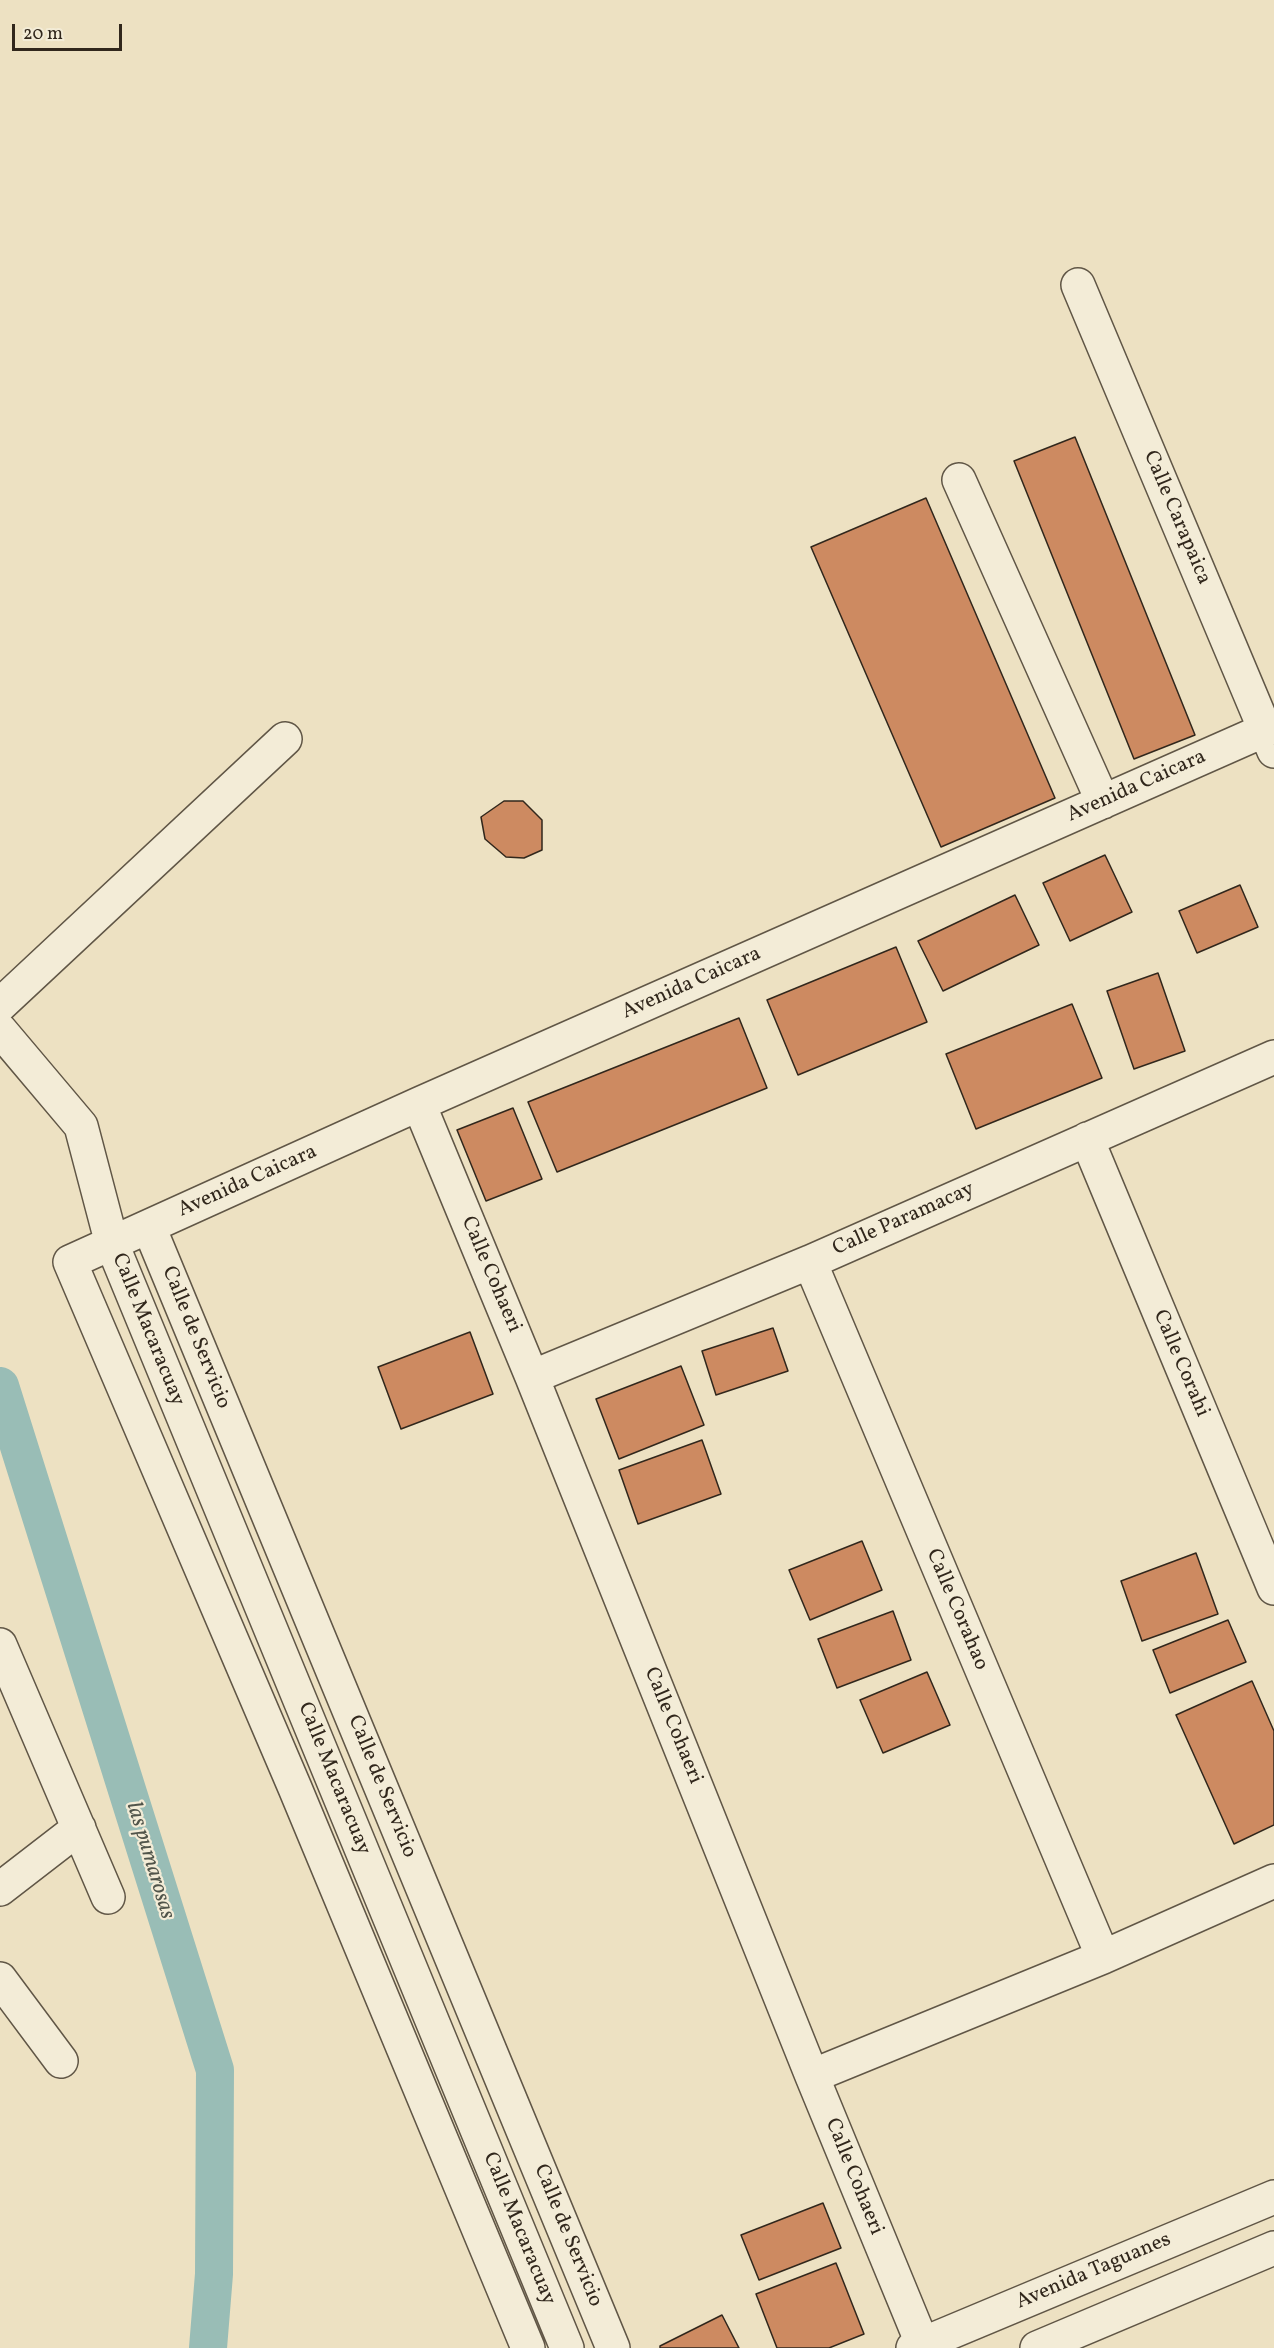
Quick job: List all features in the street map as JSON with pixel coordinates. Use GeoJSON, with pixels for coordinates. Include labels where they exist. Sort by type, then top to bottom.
{"type":"FeatureCollection","features":[{"type":"Feature","properties":{"kind":"street","name":"Calle Carapaica"},"geometry":{"type":"LineString","coordinates":[[1078,285],[1271,736]]}},
{"type":"Feature","properties":{"kind":"street"},"geometry":{"type":"LineString","coordinates":[[959,480],[1103,802]]}},
{"type":"Feature","properties":{"kind":"street","name":"Avenida Caicara"},"geometry":{"type":"LineString","coordinates":[[112,1244],[419,1104],[1103,802],[1271,736]]}},
{"type":"Feature","properties":{"kind":"street"},"geometry":{"type":"LineString","coordinates":[[0,1005],[285,739]]}},
{"type":"Feature","properties":{"kind":"street"},"geometry":{"type":"LineString","coordinates":[[0,1030],[81,1126],[112,1244]]}},
{"type":"Feature","properties":{"kind":"street","name":"Calle Paramacay"},"geometry":{"type":"LineString","coordinates":[[532,1377],[810,1262],[1274,1057]]}},
{"type":"Feature","properties":{"kind":"street","name":"Calle Cohaeri"},"geometry":{"type":"LineString","coordinates":[[419,1104],[532,1377],[920,2347]]}},
{"type":"Feature","properties":{"kind":"street","name":"Calle Corahi"},"geometry":{"type":"LineString","coordinates":[[1087,1139],[1274,1588]]}},
{"type":"Feature","properties":{"kind":"street","name":"Calle de Servicio"},"geometry":{"type":"LineString","coordinates":[[149,1227],[613,2348]]}},
{"type":"Feature","properties":{"kind":"street","name":"Calle Macaracuay"},"geometry":{"type":"LineString","coordinates":[[528,2348],[295,1788],[70,1262],[112,1244],[567,2348]]}},
{"type":"Feature","properties":{"kind":"street","name":"Calle Corahao"},"geometry":{"type":"LineString","coordinates":[[810,1262],[1103,1957]]}},
{"type":"Feature","properties":{"kind":"street"},"geometry":{"type":"LineString","coordinates":[[3,1664],[80,1828],[108,1897]]}},
{"type":"Feature","properties":{"kind":"street"},"geometry":{"type":"LineString","coordinates":[[0,1889],[80,1828]]}},
{"type":"Feature","properties":{"kind":"street"},"geometry":{"type":"LineString","coordinates":[[812,2076],[1103,1957],[1274,1881]]}},
{"type":"Feature","properties":{"kind":"street"},"geometry":{"type":"LineString","coordinates":[[0,1979],[61,2061]]}},
{"type":"Feature","properties":{"kind":"street","name":"Avenida Taguanes"},"geometry":{"type":"LineString","coordinates":[[920,2347],[1274,2197]]}},
{"type":"Feature","properties":{"kind":"street"},"geometry":{"type":"LineString","coordinates":[[1037,2348],[1274,2248]]}},
{"type":"Feature","properties":{"kind":"building"},"geometry":{"type":"Polygon","coordinates":[[[1075,437],[1195,735],[1134,759],[1014,461],[1075,437]]]}},
{"type":"Feature","properties":{"kind":"building"},"geometry":{"type":"Polygon","coordinates":[[[926,498],[1055,798],[941,847],[811,547],[926,498]]]}},
{"type":"Feature","properties":{"kind":"building"},"geometry":{"type":"Polygon","coordinates":[[[504,801],[523,801],[542,820],[542,850],[524,858],[506,857],[485,839],[481,817],[504,801]]]}},
{"type":"Feature","properties":{"kind":"building"},"geometry":{"type":"Polygon","coordinates":[[[1105,855],[1132,912],[1070,941],[1043,883],[1105,855]]]}},
{"type":"Feature","properties":{"kind":"building"},"geometry":{"type":"Polygon","coordinates":[[[1240,885],[1258,927],[1197,953],[1179,911],[1240,885]]]}},
{"type":"Feature","properties":{"kind":"building"},"geometry":{"type":"Polygon","coordinates":[[[1015,895],[1039,945],[943,991],[918,941],[1015,895]]]}},
{"type":"Feature","properties":{"kind":"building"},"geometry":{"type":"Polygon","coordinates":[[[896,947],[927,1022],[798,1075],[767,1000],[896,947]]]}},
{"type":"Feature","properties":{"kind":"building"},"geometry":{"type":"Polygon","coordinates":[[[1158,973],[1185,1051],[1134,1069],[1107,991],[1158,973]]]}},
{"type":"Feature","properties":{"kind":"building"},"geometry":{"type":"Polygon","coordinates":[[[1072,1004],[1102,1078],[976,1129],[946,1054],[1072,1004]]]}},
{"type":"Feature","properties":{"kind":"building"},"geometry":{"type":"Polygon","coordinates":[[[739,1018],[767,1088],[557,1172],[528,1102],[739,1018]]]}},
{"type":"Feature","properties":{"kind":"building"},"geometry":{"type":"Polygon","coordinates":[[[513,1108],[542,1179],[486,1201],[457,1130],[513,1108]]]}},
{"type":"Feature","properties":{"kind":"building"},"geometry":{"type":"Polygon","coordinates":[[[773,1328],[788,1371],[716,1395],[702,1351],[773,1328]]]}},
{"type":"Feature","properties":{"kind":"building"},"geometry":{"type":"Polygon","coordinates":[[[470,1332],[493,1394],[401,1429],[378,1367],[470,1332]]]}},
{"type":"Feature","properties":{"kind":"building"},"geometry":{"type":"Polygon","coordinates":[[[681,1366],[704,1425],[619,1459],[596,1399],[681,1366]]]}},
{"type":"Feature","properties":{"kind":"building"},"geometry":{"type":"Polygon","coordinates":[[[702,1440],[721,1494],[638,1524],[619,1470],[702,1440]]]}},
{"type":"Feature","properties":{"kind":"building"},"geometry":{"type":"Polygon","coordinates":[[[862,1541],[882,1590],[810,1620],[789,1570],[862,1541]]]}},
{"type":"Feature","properties":{"kind":"building"},"geometry":{"type":"Polygon","coordinates":[[[1196,1553],[1218,1614],[1142,1641],[1121,1581],[1196,1553]]]}},
{"type":"Feature","properties":{"kind":"building"},"geometry":{"type":"Polygon","coordinates":[[[893,1611],[911,1660],[837,1688],[818,1639],[893,1611]]]}},
{"type":"Feature","properties":{"kind":"building"},"geometry":{"type":"Polygon","coordinates":[[[1228,1620],[1246,1662],[1170,1693],[1153,1650],[1228,1620]]]}},
{"type":"Feature","properties":{"kind":"building"},"geometry":{"type":"Polygon","coordinates":[[[927,1672],[950,1725],[883,1753],[860,1700],[927,1672]]]}},
{"type":"Feature","properties":{"kind":"building"},"geometry":{"type":"Polygon","coordinates":[[[1252,1681],[1274,1731],[1274,1825],[1234,1844],[1176,1715],[1252,1681]]]}},
{"type":"Feature","properties":{"kind":"building"},"geometry":{"type":"Polygon","coordinates":[[[823,2203],[841,2248],[759,2280],[741,2235],[823,2203]]]}},
{"type":"Feature","properties":{"kind":"building"},"geometry":{"type":"Polygon","coordinates":[[[836,2263],[864,2334],[829,2348],[777,2348],[756,2294],[836,2263]]]}},
{"type":"Feature","properties":{"kind":"building"},"geometry":{"type":"Polygon","coordinates":[[[722,2315],[739,2348],[660,2348],[660,2346],[722,2315]]]}},
{"type":"Feature","properties":{"kind":"waterway","name":"las pumarosas"},"geometry":{"type":"LineString","coordinates":[[0,1386],[215,2070],[214,2274],[208,2348]]}}]}
